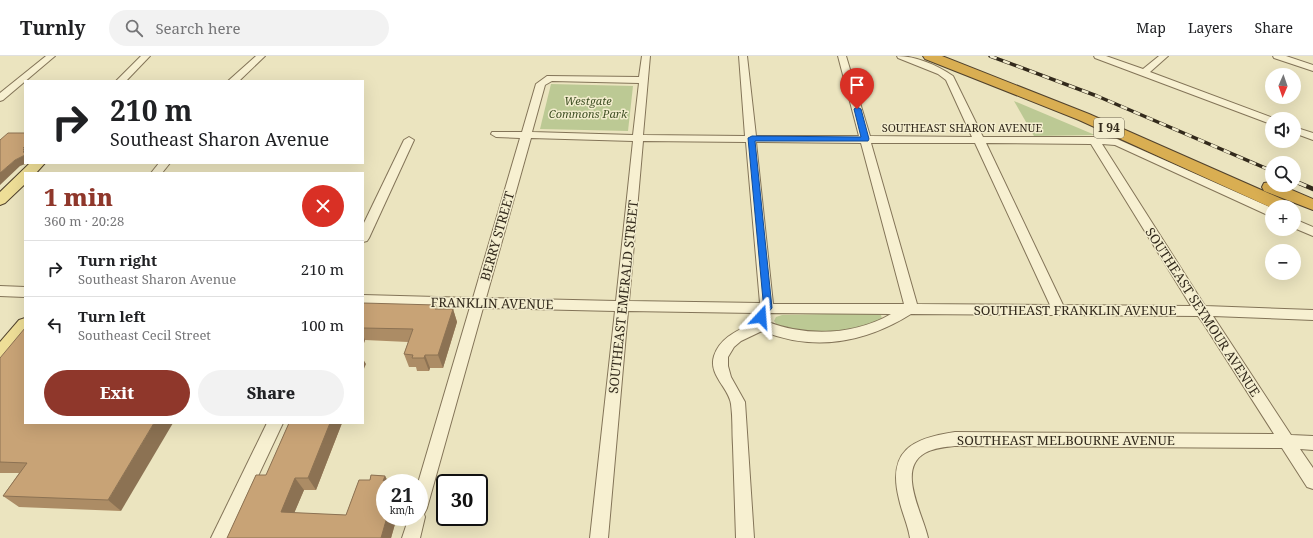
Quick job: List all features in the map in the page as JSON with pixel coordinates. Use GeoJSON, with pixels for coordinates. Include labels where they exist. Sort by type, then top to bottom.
{"type":"FeatureCollection","features":[{"type":"Feature","properties":{"kind":"highway","name":"I 94"},"geometry":{"type":"LineString","coordinates":[[930,56],[1090,120],[1269,200]]}},
{"type":"Feature","properties":{"kind":"highway","name":"I 94"},"geometry":{"type":"LineString","coordinates":[[958,56],[1128,124],[1313,206]]}},
{"type":"Feature","properties":{"kind":"highway"},"geometry":{"type":"LineString","coordinates":[[1301,214],[1313,220]]}},
{"type":"Feature","properties":{"kind":"main road"},"geometry":{"type":"LineString","coordinates":[[29,172],[37,164]]}},
{"type":"Feature","properties":{"kind":"main road"},"geometry":{"type":"LineString","coordinates":[[0,200],[24,177]]}},
{"type":"Feature","properties":{"kind":"main road"},"geometry":{"type":"LineString","coordinates":[[0,354],[24,326]]}},
{"type":"Feature","properties":{"kind":"street"},"geometry":{"type":"LineString","coordinates":[[0,98],[51,56]]}},
{"type":"Feature","properties":{"kind":"street"},"geometry":{"type":"LineString","coordinates":[[122,80],[146,56]]}},
{"type":"Feature","properties":{"kind":"street"},"geometry":{"type":"LineString","coordinates":[[234,80],[261,56]]}},
{"type":"Feature","properties":{"kind":"street","name":"SOUTHEAST EMERALD STREET"},"geometry":{"type":"LineString","coordinates":[[599,538],[646,56]]}},
{"type":"Feature","properties":{"kind":"street"},"geometry":{"type":"LineString","coordinates":[[743,56],[768,308],[761,314],[762,324],[745,332],[724,349],[720,357],[720,367],[738,402],[745,538]]}},
{"type":"Feature","properties":{"kind":"street"},"geometry":{"type":"LineString","coordinates":[[842,56],[911,302],[910,309]]}},
{"type":"Feature","properties":{"kind":"street"},"geometry":{"type":"LineString","coordinates":[[901,56],[947,74],[950,78],[1059,311]]}},
{"type":"Feature","properties":{"kind":"street"},"geometry":{"type":"LineString","coordinates":[[1098,56],[1265,118]]}},
{"type":"Feature","properties":{"kind":"street"},"geometry":{"type":"LineString","coordinates":[[1144,73],[1164,56]]}},
{"type":"Feature","properties":{"kind":"street"},"geometry":{"type":"LineString","coordinates":[[1277,56],[1313,68]]}},
{"type":"Feature","properties":{"kind":"street","name":"BERRY STREET"},"geometry":{"type":"LineString","coordinates":[[428,476],[541,84],[550,78],[644,80]]}},
{"type":"Feature","properties":{"kind":"street"},"geometry":{"type":"LineString","coordinates":[[1301,133],[1313,137]]}},
{"type":"Feature","properties":{"kind":"street","name":"SOUTHEAST SHARON AVENUE"},"geometry":{"type":"LineString","coordinates":[[496,134],[639,138],[1094,140],[1117,142],[1265,210]]}},
{"type":"Feature","properties":{"kind":"street"},"geometry":{"type":"LineString","coordinates":[[364,236],[409,140]]}},
{"type":"Feature","properties":{"kind":"street","name":"SOUTHEAST SEYMOUR AVENUE"},"geometry":{"type":"LineString","coordinates":[[1094,140],[1201,311],[1313,482]]}},
{"type":"Feature","properties":{"kind":"street"},"geometry":{"type":"LineString","coordinates":[[157,172],[164,164]]}},
{"type":"Feature","properties":{"kind":"street"},"geometry":{"type":"LineString","coordinates":[[1301,226],[1313,232]]}},
{"type":"Feature","properties":{"kind":"street"},"geometry":{"type":"LineString","coordinates":[[0,291],[24,292]]}},
{"type":"Feature","properties":{"kind":"street","name":"FRANKLIN AVENUE"},"geometry":{"type":"LineString","coordinates":[[364,300],[622,306]]}},
{"type":"Feature","properties":{"kind":"street","name":"SOUTHEAST FRANKLIN AVENUE"},"geometry":{"type":"LineString","coordinates":[[622,306],[1059,311],[1201,311],[1313,316]]}},
{"type":"Feature","properties":{"kind":"street","name":"SOUTHEAST FRANKLIN AVENUE"},"geometry":{"type":"LineString","coordinates":[[762,324],[789,334],[818,337],[832,336],[879,325],[910,309]]}},
{"type":"Feature","properties":{"kind":"street"},"geometry":{"type":"LineString","coordinates":[[220,538],[275,424]]}},
{"type":"Feature","properties":{"kind":"street","name":"SOUTHEAST MELBOURNE AVENUE"},"geometry":{"type":"LineString","coordinates":[[918,538],[907,499],[904,472],[906,463],[912,453],[920,446],[929,442],[955,439],[1286,441],[1313,443]]}},
{"type":"Feature","properties":{"kind":"street"},"geometry":{"type":"LineString","coordinates":[[411,538],[414,526]]}},
{"type":"Feature","properties":{"kind":"green space","name":"Westgate Commons Park"},"geometry":{"type":"Polygon","coordinates":[[[551,84],[633,86],[628,131],[540,129],[551,84]]]}},
{"type":"Feature","properties":{"kind":"green space"},"geometry":{"type":"Polygon","coordinates":[[[1014,101],[1095,135],[1034,136],[1014,101]]]}},
{"type":"Feature","properties":{"kind":"green space"},"geometry":{"type":"Polygon","coordinates":[[[877,313],[881,315],[882,319],[853,329],[833,333],[803,332],[778,326],[774,321],[776,317],[782,315],[877,313]]]}},
{"type":"Feature","properties":{"kind":"building"},"geometry":{"type":"Polygon","coordinates":[[[8,133],[24,133],[24,156],[15,160],[0,173],[0,140],[8,133]]]}},
{"type":"Feature","properties":{"kind":"building"},"geometry":{"type":"Polygon","coordinates":[[[364,303],[436,305],[435,309],[453,309],[438,355],[425,355],[424,358],[412,358],[413,355],[404,354],[413,329],[364,328],[364,303]]]}},
{"type":"Feature","properties":{"kind":"building"},"geometry":{"type":"Polygon","coordinates":[[[24,329],[24,424],[153,424],[108,500],[3,496],[27,463],[0,462],[0,358],[24,329]]]}},
{"type":"Feature","properties":{"kind":"building"},"geometry":{"type":"Polygon","coordinates":[[[289,424],[330,424],[308,478],[295,478],[281,512],[346,515],[359,480],[370,480],[371,475],[376,475],[376,526],[384,526],[381,538],[227,538],[256,475],[266,475],[289,424]]]}},
{"type":"Feature","properties":{"kind":"railway"},"geometry":{"type":"LineString","coordinates":[[990,56],[1097,96],[1265,168]]}},
{"type":"Feature","properties":{"kind":"railway"},"geometry":{"type":"LineString","coordinates":[[1301,184],[1313,189]]}},
{"type":"Feature","properties":{"kind":"route"},"geometry":{"type":"LineString","coordinates":[[761,317],[761,314],[768,308],[752,138],[866,139],[857,109]]}}]}
